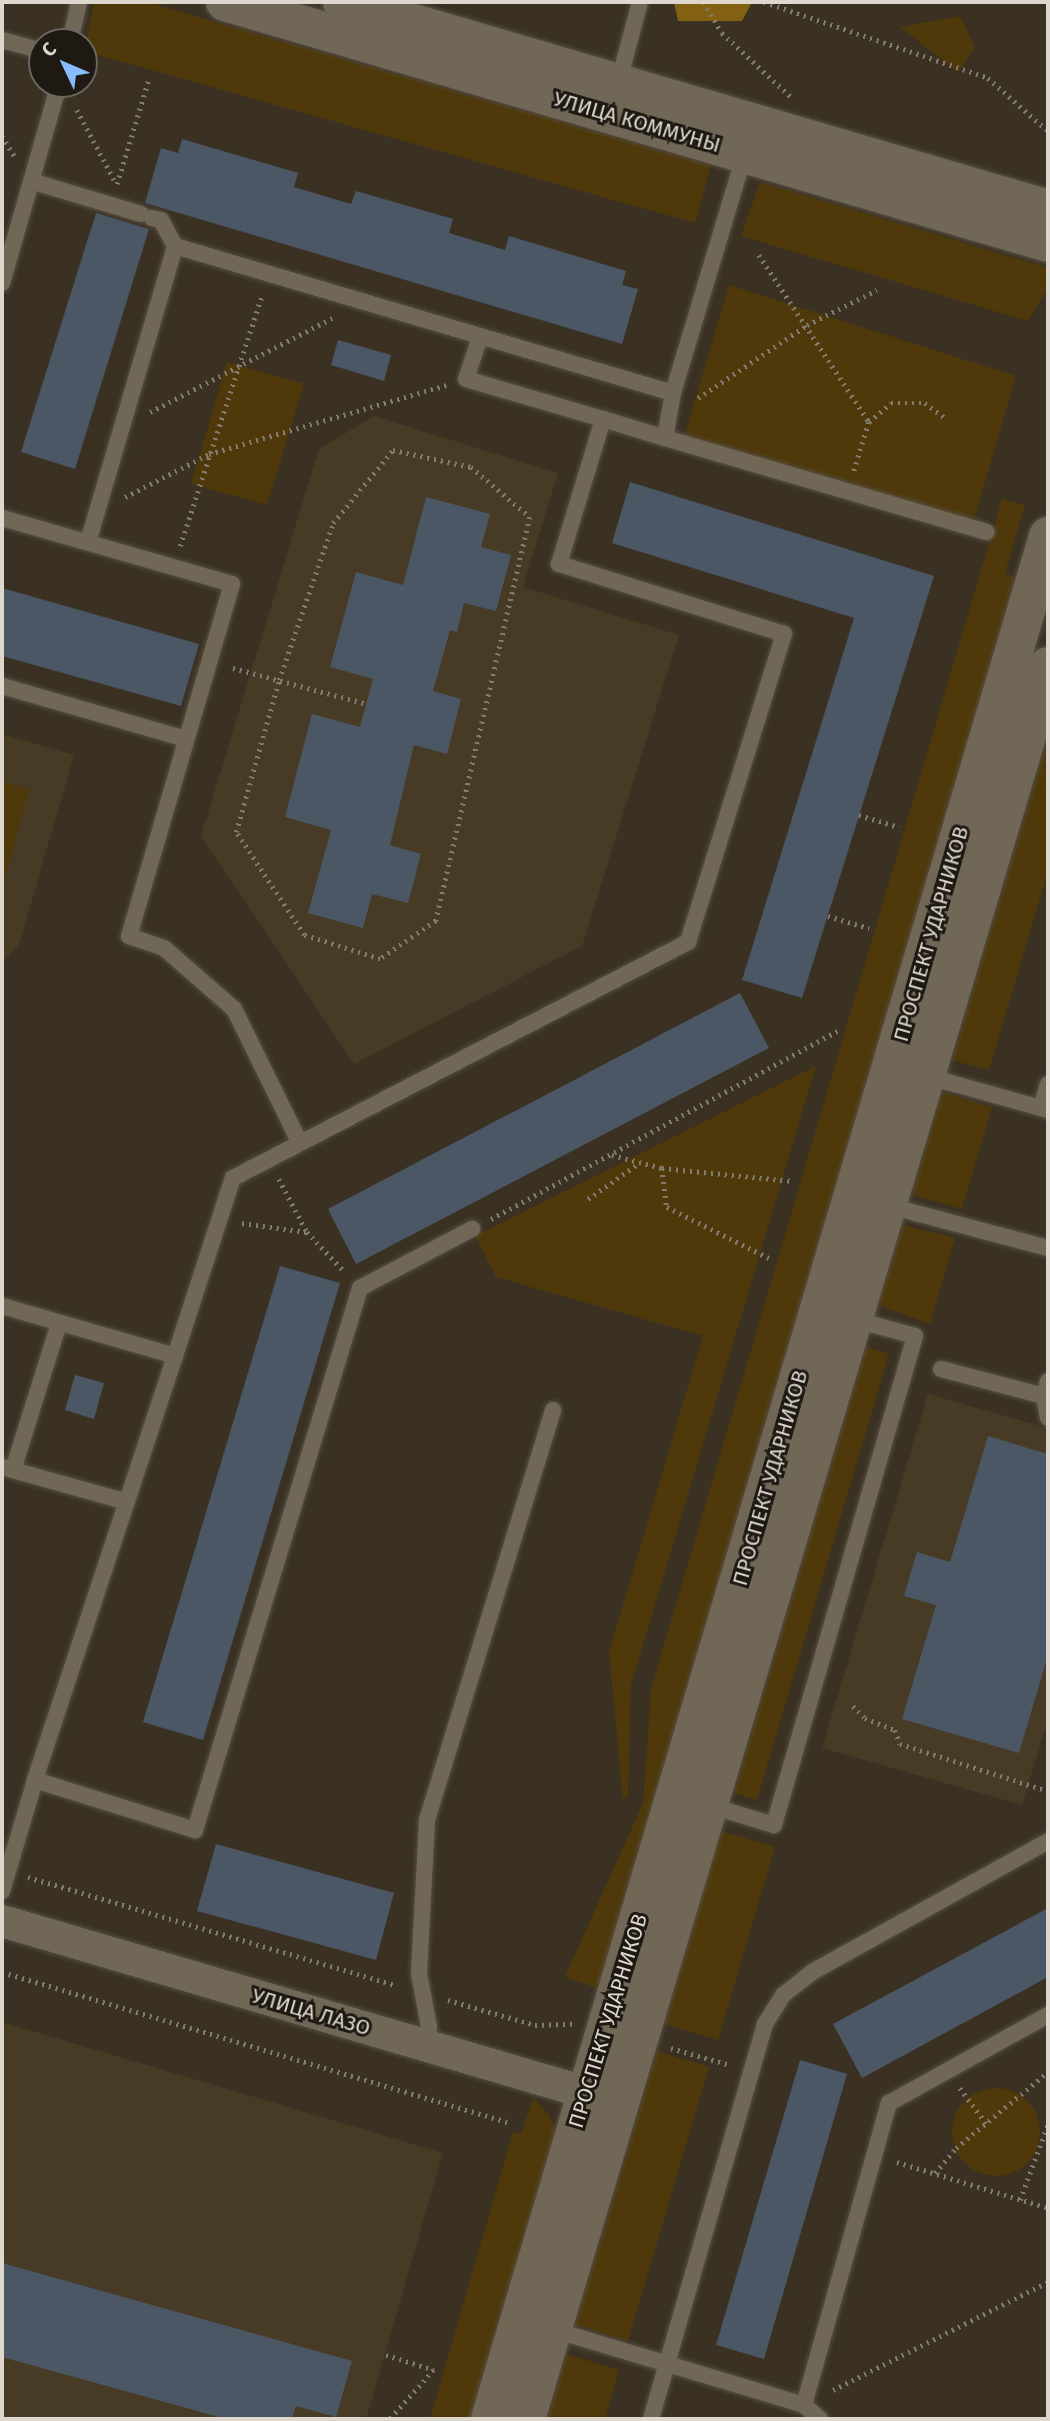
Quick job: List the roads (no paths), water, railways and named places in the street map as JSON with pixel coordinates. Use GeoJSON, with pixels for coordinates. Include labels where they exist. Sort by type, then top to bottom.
{"type":"FeatureCollection","features":[{"type":"Feature","properties":{"kind":"street","name":"УЛИЦА КОММУНЫ"},"geometry":{"type":"LineString","coordinates":[[225,2],[615,99],[749,138],[1048,209]]}},
{"type":"Feature","properties":{"kind":"street","name":"УЛИЦА КОММУНЫ"},"geometry":{"type":"LineString","coordinates":[[342,2],[615,99]]}},
{"type":"Feature","properties":{"kind":"street","name":"УЛИЦА КОММУНЫ"},"geometry":{"type":"LineString","coordinates":[[749,138],[1048,243]]}},
{"type":"Feature","properties":{"kind":"street","name":"ПРОСПЕКТ УДАРНИКОВ"},"geometry":{"type":"LineString","coordinates":[[490,2419],[536,2325],[837,1315],[909,1071],[1048,536]]}},
{"type":"Feature","properties":{"kind":"street","name":"ПРОСПЕКТ УДАРНИКОВ"},"geometry":{"type":"LineString","coordinates":[[909,1071],[1048,666]]}},
{"type":"Feature","properties":{"kind":"street","name":"УЛИЦА ЛАЗО"},"geometry":{"type":"LineString","coordinates":[[2,1921],[603,2098]]}},
{"type":"Feature","properties":{"kind":"street","name":"ПРОСПЕКТ УДАРНИКОВ"},"geometry":{"type":"LineString","coordinates":[[526,2419],[536,2325]]}},
{"type":"Feature","properties":{"kind":"lane"},"geometry":{"type":"LineString","coordinates":[[73,28],[79,2]]}},
{"type":"Feature","properties":{"kind":"lane"},"geometry":{"type":"LineString","coordinates":[[615,99],[640,2]]}},
{"type":"Feature","properties":{"kind":"lane"},"geometry":{"type":"LineString","coordinates":[[2,40],[28,47]]}},
{"type":"Feature","properties":{"kind":"lane"},"geometry":{"type":"LineString","coordinates":[[2,283],[5,263],[55,98]]}},
{"type":"Feature","properties":{"kind":"lane"},"geometry":{"type":"LineString","coordinates":[[666,438],[673,393],[749,138]]}},
{"type":"Feature","properties":{"kind":"lane"},"geometry":{"type":"LineString","coordinates":[[31,181],[161,220],[175,246],[88,542]]}},
{"type":"Feature","properties":{"kind":"lane"},"geometry":{"type":"LineString","coordinates":[[175,246],[673,393]]}},
{"type":"Feature","properties":{"kind":"lane"},"geometry":{"type":"LineString","coordinates":[[480,337],[466,379],[987,533]]}},
{"type":"Feature","properties":{"kind":"lane"},"geometry":{"type":"LineString","coordinates":[[2,1891],[34,1780],[233,1178],[688,942],[784,634],[559,564],[603,419]]}},
{"type":"Feature","properties":{"kind":"lane"},"geometry":{"type":"LineString","coordinates":[[2,518],[232,584],[129,936],[164,948],[233,1009],[300,1143]]}},
{"type":"Feature","properties":{"kind":"lane"},"geometry":{"type":"LineString","coordinates":[[2,686],[186,739]]}},
{"type":"Feature","properties":{"kind":"lane"},"geometry":{"type":"LineString","coordinates":[[909,1071],[1045,1109],[1048,1084]]}},
{"type":"Feature","properties":{"kind":"lane"},"geometry":{"type":"LineString","coordinates":[[870,1201],[1048,1248]]}},
{"type":"Feature","properties":{"kind":"lane"},"geometry":{"type":"LineString","coordinates":[[34,1780],[195,1830],[360,1288],[472,1229]]}},
{"type":"Feature","properties":{"kind":"lane"},"geometry":{"type":"LineString","coordinates":[[2,1306],[175,1356]]}},
{"type":"Feature","properties":{"kind":"lane"},"geometry":{"type":"LineString","coordinates":[[692,1800],[774,1825],[915,1336],[837,1315]]}},
{"type":"Feature","properties":{"kind":"lane"},"geometry":{"type":"LineString","coordinates":[[59,1322],[7,1468],[127,1502]]}},
{"type":"Feature","properties":{"kind":"lane"},"geometry":{"type":"LineString","coordinates":[[941,1369],[1046,1389],[1048,1418]]}},
{"type":"Feature","properties":{"kind":"lane"},"geometry":{"type":"LineString","coordinates":[[425,2045],[429,2027],[419,1973],[427,1820],[553,1410]]}},
{"type":"Feature","properties":{"kind":"lane"},"geometry":{"type":"LineString","coordinates":[[651,2419],[765,2024],[783,1995],[812,1972],[1048,1841]]}},
{"type":"Feature","properties":{"kind":"lane"},"geometry":{"type":"LineString","coordinates":[[804,2405],[889,2103],[1048,2015]]}},
{"type":"Feature","properties":{"kind":"lane"},"geometry":{"type":"LineString","coordinates":[[536,2325],[804,2405],[820,2419]]}}]}
